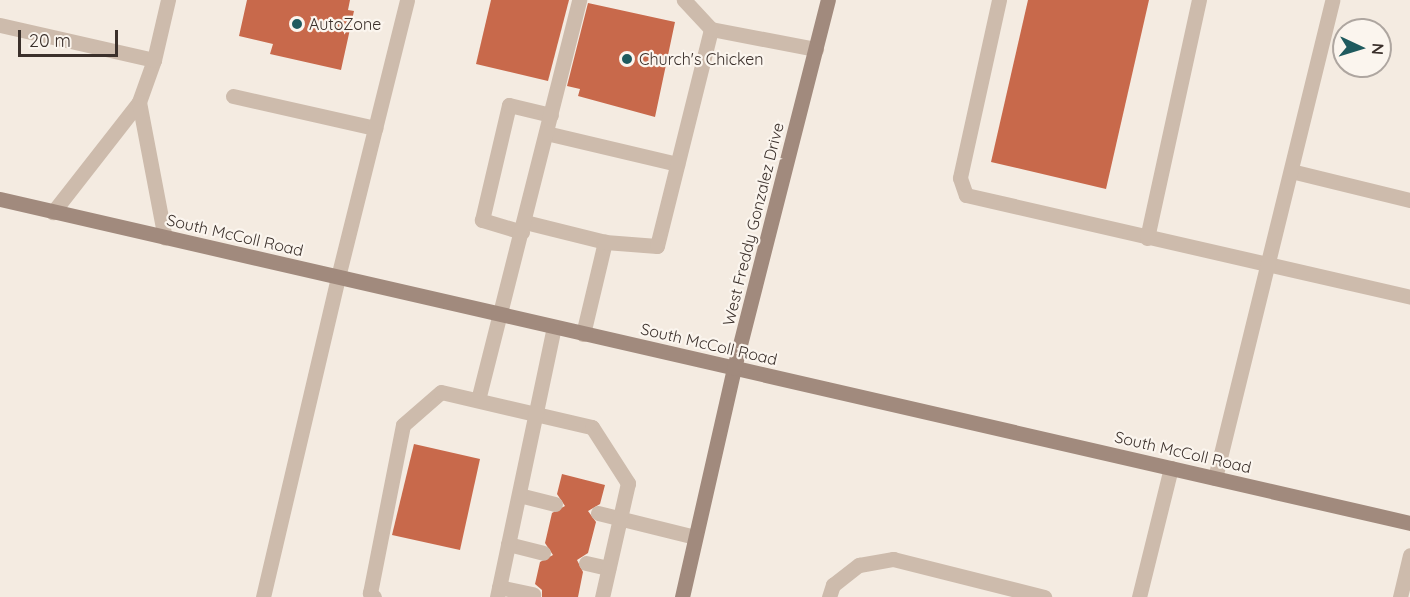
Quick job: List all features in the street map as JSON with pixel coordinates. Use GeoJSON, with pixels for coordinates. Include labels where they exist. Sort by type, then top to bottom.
{"type":"FeatureCollection","features":[{"type":"Feature","properties":{"kind":"main road","name":"West Freddy Gonzalez Drive"},"geometry":{"type":"LineString","coordinates":[[682,597],[734,369],[828,0]]}},
{"type":"Feature","properties":{"kind":"main road","name":"South McColl Road"},"geometry":{"type":"LineString","coordinates":[[0,200],[1410,523]]}},
{"type":"Feature","properties":{"kind":"street"},"geometry":{"type":"LineString","coordinates":[[53,212],[139,102],[154,60],[168,0]]}},
{"type":"Feature","properties":{"kind":"street"},"geometry":{"type":"LineString","coordinates":[[263,597],[338,277],[407,0]]}},
{"type":"Feature","properties":{"kind":"street"},"geometry":{"type":"LineString","coordinates":[[478,400],[579,0]]}},
{"type":"Feature","properties":{"kind":"street"},"geometry":{"type":"LineString","coordinates":[[684,0],[711,29],[816,49]]}},
{"type":"Feature","properties":{"kind":"street"},"geometry":{"type":"LineString","coordinates":[[999,0],[960,178],[962,189],[977,200],[1410,297]]}},
{"type":"Feature","properties":{"kind":"street"},"geometry":{"type":"LineString","coordinates":[[1146,238],[1199,0]]}},
{"type":"Feature","properties":{"kind":"street"},"geometry":{"type":"LineString","coordinates":[[1215,478],[1332,0]]}},
{"type":"Feature","properties":{"kind":"street"},"geometry":{"type":"LineString","coordinates":[[0,26],[154,60]]}},
{"type":"Feature","properties":{"kind":"street"},"geometry":{"type":"LineString","coordinates":[[551,115],[509,105],[482,220],[605,242],[657,246],[711,29]]}},
{"type":"Feature","properties":{"kind":"street"},"geometry":{"type":"LineString","coordinates":[[233,96],[375,128]]}},
{"type":"Feature","properties":{"kind":"street"},"geometry":{"type":"LineString","coordinates":[[139,102],[165,237]]}},
{"type":"Feature","properties":{"kind":"street"},"geometry":{"type":"LineString","coordinates":[[546,133],[677,164]]}},
{"type":"Feature","properties":{"kind":"street"},"geometry":{"type":"LineString","coordinates":[[1291,171],[1410,200]]}},
{"type":"Feature","properties":{"kind":"street"},"geometry":{"type":"LineString","coordinates":[[583,334],[605,242]]}},
{"type":"Feature","properties":{"kind":"street"},"geometry":{"type":"LineString","coordinates":[[533,594],[498,592],[554,327]]}},
{"type":"Feature","properties":{"kind":"street"},"geometry":{"type":"LineString","coordinates":[[374,597],[370,593],[403,425],[441,392],[592,427],[628,483],[602,597]]}},
{"type":"Feature","properties":{"kind":"street"},"geometry":{"type":"LineString","coordinates":[[1139,597],[1171,468]]}},
{"type":"Feature","properties":{"kind":"street"},"geometry":{"type":"LineString","coordinates":[[519,495],[555,504]]}},
{"type":"Feature","properties":{"kind":"street"},"geometry":{"type":"LineString","coordinates":[[598,513],[695,537]]}},
{"type":"Feature","properties":{"kind":"street"},"geometry":{"type":"LineString","coordinates":[[508,544],[543,553]]}},
{"type":"Feature","properties":{"kind":"street"},"geometry":{"type":"LineString","coordinates":[[1400,597],[1410,555]]}},
{"type":"Feature","properties":{"kind":"street"},"geometry":{"type":"LineString","coordinates":[[829,597],[833,585],[859,565],[893,559],[1044,597]]}},
{"type":"Feature","properties":{"kind":"street"},"geometry":{"type":"LineString","coordinates":[[586,563],[608,568]]}},
{"type":"Feature","properties":{"kind":"building","name":"AutoZone"},"geometry":{"type":"Polygon","coordinates":[[[247,0],[350,0],[348,10],[354,11],[341,70],[270,54],[273,44],[239,36],[247,0]]]}},
{"type":"Feature","properties":{"kind":"building"},"geometry":{"type":"Polygon","coordinates":[[[491,0],[569,0],[548,81],[476,64],[491,0]]]}},
{"type":"Feature","properties":{"kind":"building"},"geometry":{"type":"Polygon","coordinates":[[[1028,0],[1149,0],[1106,189],[991,162],[1028,0]]]}},
{"type":"Feature","properties":{"kind":"building","name":"Church's Chicken"},"geometry":{"type":"Polygon","coordinates":[[[588,3],[675,22],[655,117],[578,96],[580,89],[567,86],[588,3]]]}},
{"type":"Feature","properties":{"kind":"building"},"geometry":{"type":"Polygon","coordinates":[[[414,444],[480,459],[460,550],[392,535],[414,444]]]}},
{"type":"Feature","properties":{"kind":"building"},"geometry":{"type":"Polygon","coordinates":[[[562,474],[605,485],[600,504],[588,511],[596,522],[588,553],[577,560],[583,572],[578,597],[542,597],[542,590],[535,584],[540,562],[553,555],[545,543],[552,513],[565,506],[557,494],[562,474]]]}},
{"type":"Feature","properties":{"kind":"place","name":"AutoZone"},"geometry":{"type":"Point","coordinates":[297,24]}},
{"type":"Feature","properties":{"kind":"place","name":"Church's Chicken"},"geometry":{"type":"Point","coordinates":[627,59]}}]}
